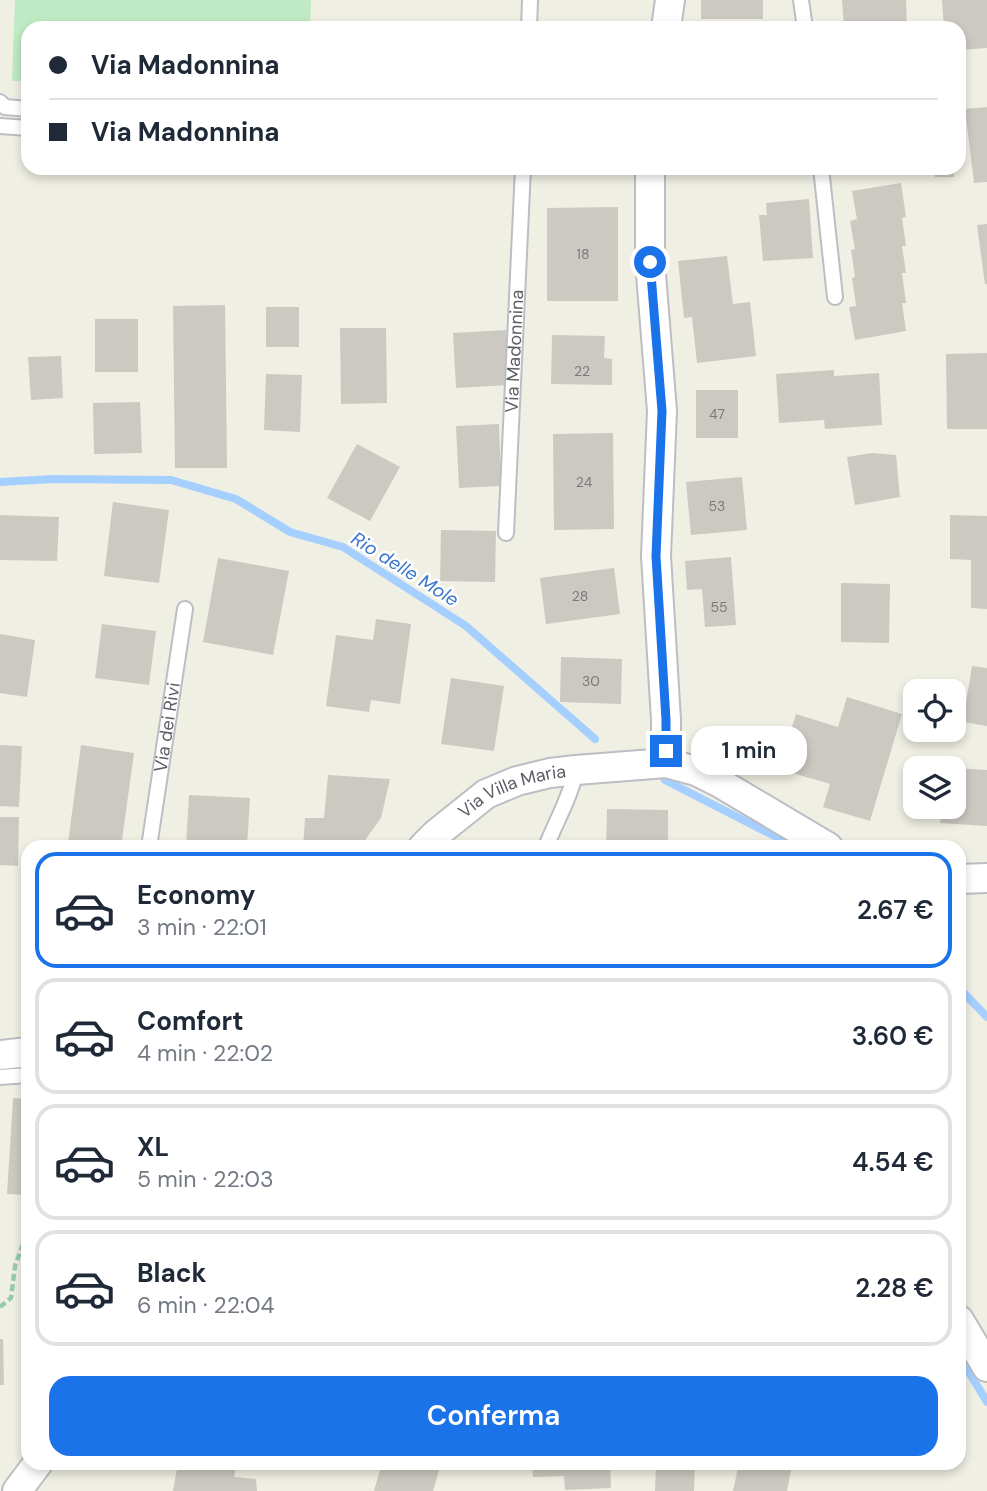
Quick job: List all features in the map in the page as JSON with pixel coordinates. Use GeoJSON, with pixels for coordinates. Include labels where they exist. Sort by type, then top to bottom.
{"type":"FeatureCollection","features":[{"type":"Feature","properties":{"kind":"street"},"geometry":{"type":"LineString","coordinates":[[667,21],[670,0]]}},
{"type":"Feature","properties":{"kind":"street"},"geometry":{"type":"LineString","coordinates":[[650,175],[650,262],[662,411],[656,556],[667,763]]}},
{"type":"Feature","properties":{"kind":"street","name":"Via Villa Maria"},"geometry":{"type":"LineString","coordinates":[[430,840],[486,794],[517,781],[550,773],[667,763],[696,771],[720,783],[816,840]]}},
{"type":"Feature","properties":{"kind":"street"},"geometry":{"type":"LineString","coordinates":[[966,879],[987,878]]}},
{"type":"Feature","properties":{"kind":"street"},"geometry":{"type":"LineString","coordinates":[[0,1055],[21,1053]]}},
{"type":"Feature","properties":{"kind":"street"},"geometry":{"type":"LineString","coordinates":[[966,1332],[987,1367]]}},
{"type":"Feature","properties":{"kind":"street"},"geometry":{"type":"LineString","coordinates":[[17,1491],[33,1470]]}},
{"type":"Feature","properties":{"kind":"lane"},"geometry":{"type":"LineString","coordinates":[[529,21],[530,0]]}},
{"type":"Feature","properties":{"kind":"lane"},"geometry":{"type":"LineString","coordinates":[[802,0],[804,21]]}},
{"type":"Feature","properties":{"kind":"lane"},"geometry":{"type":"LineString","coordinates":[[0,102],[5,107],[21,108]]}},
{"type":"Feature","properties":{"kind":"lane"},"geometry":{"type":"LineString","coordinates":[[0,126],[21,128]]}},
{"type":"Feature","properties":{"kind":"lane","name":"Via Madonnina"},"geometry":{"type":"LineString","coordinates":[[506,533],[523,175]]}},
{"type":"Feature","properties":{"kind":"lane"},"geometry":{"type":"LineString","coordinates":[[822,175],[835,297]]}},
{"type":"Feature","properties":{"kind":"lane","name":"Via dei Rivi"},"geometry":{"type":"LineString","coordinates":[[150,840],[185,609]]}},
{"type":"Feature","properties":{"kind":"lane","name":"Via Villa Maria"},"geometry":{"type":"LineString","coordinates":[[549,840],[572,789],[576,770]]}},
{"type":"Feature","properties":{"kind":"lane"},"geometry":{"type":"LineString","coordinates":[[0,1077],[21,1076]]}},
{"type":"Feature","properties":{"kind":"path"},"geometry":{"type":"LineString","coordinates":[[0,1307],[11,1298],[15,1266],[21,1249]]}},
{"type":"Feature","properties":{"kind":"green space"},"geometry":{"type":"Polygon","coordinates":[[[15,0],[311,0],[310,21],[21,21],[21,81],[12,81],[15,0]]]}},
{"type":"Feature","properties":{"kind":"building"},"geometry":{"type":"Polygon","coordinates":[[[701,0],[763,0],[763,19],[701,19],[701,0]]]}},
{"type":"Feature","properties":{"kind":"building"},"geometry":{"type":"Polygon","coordinates":[[[842,0],[906,0],[907,21],[844,21],[842,0]]]}},
{"type":"Feature","properties":{"kind":"building"},"geometry":{"type":"Polygon","coordinates":[[[942,0],[987,0],[987,48],[966,50],[966,21],[944,21],[942,0]]]}},
{"type":"Feature","properties":{"kind":"building"},"geometry":{"type":"Polygon","coordinates":[[[987,107],[987,182],[974,183],[966,109],[987,107]]]}},
{"type":"Feature","properties":{"kind":"building"},"geometry":{"type":"Polygon","coordinates":[[[935,175],[954,175],[954,177],[935,175]]]}},
{"type":"Feature","properties":{"kind":"building"},"geometry":{"type":"Polygon","coordinates":[[[901,183],[906,217],[902,218],[906,246],[902,246],[906,273],[902,273],[906,303],[902,303],[906,331],[855,340],[849,307],[856,306],[851,250],[855,249],[850,221],[857,219],[852,191],[901,183]]]}},
{"type":"Feature","properties":{"kind":"building"},"geometry":{"type":"Polygon","coordinates":[[[809,199],[813,258],[763,261],[759,215],[767,215],[766,203],[809,199]]]}},
{"type":"Feature","properties":{"kind":"building"},"geometry":{"type":"Polygon","coordinates":[[[618,207],[618,301],[547,301],[547,208],[618,207]]]}},
{"type":"Feature","properties":{"kind":"building"},"geometry":{"type":"Polygon","coordinates":[[[987,224],[987,284],[985,284],[977,225],[987,224]]]}},
{"type":"Feature","properties":{"kind":"building"},"geometry":{"type":"Polygon","coordinates":[[[727,256],[733,304],[750,302],[756,356],[697,363],[692,317],[684,318],[678,261],[727,256]]]}},
{"type":"Feature","properties":{"kind":"building"},"geometry":{"type":"Polygon","coordinates":[[[225,305],[227,468],[175,468],[173,306],[225,305]]]}},
{"type":"Feature","properties":{"kind":"building"},"geometry":{"type":"Polygon","coordinates":[[[266,307],[299,307],[299,347],[266,347],[266,307]]]}},
{"type":"Feature","properties":{"kind":"building"},"geometry":{"type":"Polygon","coordinates":[[[95,319],[138,319],[138,372],[95,372],[95,319]]]}},
{"type":"Feature","properties":{"kind":"building"},"geometry":{"type":"Polygon","coordinates":[[[340,328],[386,328],[387,403],[341,404],[340,328]]]}},
{"type":"Feature","properties":{"kind":"building"},"geometry":{"type":"Polygon","coordinates":[[[506,330],[509,385],[456,388],[453,333],[506,330]]]}},
{"type":"Feature","properties":{"kind":"building"},"geometry":{"type":"Polygon","coordinates":[[[552,335],[605,336],[604,358],[612,359],[612,385],[551,384],[552,335]]]}},
{"type":"Feature","properties":{"kind":"building"},"geometry":{"type":"Polygon","coordinates":[[[987,353],[987,429],[947,429],[946,354],[987,353]]]}},
{"type":"Feature","properties":{"kind":"building"},"geometry":{"type":"Polygon","coordinates":[[[61,356],[63,398],[31,400],[28,357],[61,356]]]}},
{"type":"Feature","properties":{"kind":"building"},"geometry":{"type":"Polygon","coordinates":[[[834,370],[834,376],[879,373],[882,425],[825,429],[824,420],[779,423],[776,374],[834,370]]]}},
{"type":"Feature","properties":{"kind":"building"},"geometry":{"type":"Polygon","coordinates":[[[266,374],[302,375],[300,432],[264,430],[266,374]]]}},
{"type":"Feature","properties":{"kind":"building"},"geometry":{"type":"Polygon","coordinates":[[[696,390],[738,390],[738,438],[696,438],[696,390]]]}},
{"type":"Feature","properties":{"kind":"building"},"geometry":{"type":"Polygon","coordinates":[[[140,402],[142,453],[94,454],[93,403],[140,402]]]}},
{"type":"Feature","properties":{"kind":"building"},"geometry":{"type":"Polygon","coordinates":[[[499,424],[501,486],[459,488],[456,426],[499,424]]]}},
{"type":"Feature","properties":{"kind":"building"},"geometry":{"type":"Polygon","coordinates":[[[613,433],[614,529],[554,530],[553,434],[613,433]]]}},
{"type":"Feature","properties":{"kind":"building"},"geometry":{"type":"Polygon","coordinates":[[[357,444],[400,467],[370,521],[327,498],[357,444]]]}},
{"type":"Feature","properties":{"kind":"building"},"geometry":{"type":"Polygon","coordinates":[[[872,453],[896,455],[900,497],[855,505],[847,457],[872,453]]]}},
{"type":"Feature","properties":{"kind":"building"},"geometry":{"type":"Polygon","coordinates":[[[742,477],[747,530],[691,535],[686,482],[742,477]]]}},
{"type":"Feature","properties":{"kind":"building"},"geometry":{"type":"Polygon","coordinates":[[[113,502],[169,510],[159,583],[104,576],[113,502]]]}},
{"type":"Feature","properties":{"kind":"building"},"geometry":{"type":"Polygon","coordinates":[[[0,515],[59,517],[57,561],[0,560],[0,515]]]}},
{"type":"Feature","properties":{"kind":"building"},"geometry":{"type":"Polygon","coordinates":[[[950,515],[987,516],[987,609],[971,608],[971,560],[950,559],[950,515]]]}},
{"type":"Feature","properties":{"kind":"building"},"geometry":{"type":"Polygon","coordinates":[[[441,530],[496,531],[495,582],[440,581],[441,530]]]}},
{"type":"Feature","properties":{"kind":"building"},"geometry":{"type":"Polygon","coordinates":[[[731,557],[736,625],[705,627],[702,589],[687,590],[685,561],[731,557]]]}},
{"type":"Feature","properties":{"kind":"building"},"geometry":{"type":"Polygon","coordinates":[[[218,558],[289,571],[273,655],[203,642],[218,558]]]}},
{"type":"Feature","properties":{"kind":"building"},"geometry":{"type":"Polygon","coordinates":[[[614,568],[620,614],[546,624],[540,578],[614,568]]]}},
{"type":"Feature","properties":{"kind":"building"},"geometry":{"type":"Polygon","coordinates":[[[841,583],[890,584],[889,643],[841,642],[841,583]]]}},
{"type":"Feature","properties":{"kind":"building"},"geometry":{"type":"Polygon","coordinates":[[[376,619],[411,624],[400,704],[371,700],[369,712],[326,706],[336,635],[373,640],[376,619]]]}},
{"type":"Feature","properties":{"kind":"building"},"geometry":{"type":"Polygon","coordinates":[[[102,624],[156,631],[149,685],[95,678],[102,624]]]}},
{"type":"Feature","properties":{"kind":"building"},"geometry":{"type":"Polygon","coordinates":[[[0,634],[35,640],[27,697],[0,693],[0,634]]]}},
{"type":"Feature","properties":{"kind":"building"},"geometry":{"type":"Polygon","coordinates":[[[561,657],[622,659],[621,704],[560,702],[561,657]]]}},
{"type":"Feature","properties":{"kind":"building"},"geometry":{"type":"Polygon","coordinates":[[[972,666],[987,668],[987,726],[966,722],[972,666]]]}},
{"type":"Feature","properties":{"kind":"building"},"geometry":{"type":"Polygon","coordinates":[[[451,678],[504,686],[494,751],[441,744],[451,678]]]}},
{"type":"Feature","properties":{"kind":"building"},"geometry":{"type":"Polygon","coordinates":[[[847,697],[902,714],[870,821],[823,807],[830,784],[779,769],[796,714],[838,727],[847,697]]]}},
{"type":"Feature","properties":{"kind":"building"},"geometry":{"type":"Polygon","coordinates":[[[0,745],[22,746],[19,807],[0,806],[0,745]]]}},
{"type":"Feature","properties":{"kind":"building"},"geometry":{"type":"Polygon","coordinates":[[[81,745],[134,753],[122,840],[68,840],[81,745]]]}},
{"type":"Feature","properties":{"kind":"building"},"geometry":{"type":"Polygon","coordinates":[[[966,769],[987,770],[987,826],[940,823],[940,819],[966,819],[966,769]]]}},
{"type":"Feature","properties":{"kind":"building"},"geometry":{"type":"Polygon","coordinates":[[[328,775],[390,779],[381,818],[365,840],[303,840],[305,818],[324,818],[328,775]]]}},
{"type":"Feature","properties":{"kind":"building"},"geometry":{"type":"Polygon","coordinates":[[[189,795],[250,798],[247,840],[186,840],[189,795]]]}},
{"type":"Feature","properties":{"kind":"building"},"geometry":{"type":"Polygon","coordinates":[[[607,809],[668,810],[668,840],[606,840],[607,809]]]}},
{"type":"Feature","properties":{"kind":"building"},"geometry":{"type":"Polygon","coordinates":[[[0,817],[19,817],[18,866],[0,865],[0,817]]]}},
{"type":"Feature","properties":{"kind":"building"},"geometry":{"type":"Polygon","coordinates":[[[13,1098],[21,1099],[21,1195],[7,1194],[13,1098]]]}},
{"type":"Feature","properties":{"kind":"building"},"geometry":{"type":"Polygon","coordinates":[[[0,1339],[3,1339],[4,1385],[0,1385],[0,1339]]]}},
{"type":"Feature","properties":{"kind":"building"},"geometry":{"type":"Polygon","coordinates":[[[177,1470],[235,1470],[234,1477],[256,1479],[257,1491],[173,1491],[177,1470]]]}},
{"type":"Feature","properties":{"kind":"building"},"geometry":{"type":"Polygon","coordinates":[[[380,1470],[439,1470],[433,1491],[374,1491],[380,1470]]]}},
{"type":"Feature","properties":{"kind":"building"},"geometry":{"type":"Polygon","coordinates":[[[532,1470],[610,1470],[611,1488],[565,1490],[564,1476],[533,1477],[532,1470]]]}},
{"type":"Feature","properties":{"kind":"building"},"geometry":{"type":"Polygon","coordinates":[[[656,1470],[695,1470],[694,1491],[655,1491],[656,1470]]]}},
{"type":"Feature","properties":{"kind":"building"},"geometry":{"type":"Polygon","coordinates":[[[738,1470],[791,1470],[787,1491],[733,1491],[738,1470]]]}},
{"type":"Feature","properties":{"kind":"waterway","name":"Rio delle Mole"},"geometry":{"type":"LineString","coordinates":[[0,482],[53,479],[171,480],[236,499],[290,532],[343,547],[466,626],[595,739]]}},
{"type":"Feature","properties":{"kind":"waterway","name":"Rio delle Mole"},"geometry":{"type":"LineString","coordinates":[[665,780],[782,840]]}},
{"type":"Feature","properties":{"kind":"waterway","name":"Rio delle Mole"},"geometry":{"type":"LineString","coordinates":[[966,995],[987,1017]]}},
{"type":"Feature","properties":{"kind":"waterway"},"geometry":{"type":"LineString","coordinates":[[966,1368],[987,1402]]}},
{"type":"Feature","properties":{"kind":"route"},"geometry":{"type":"LineString","coordinates":[[650,262],[662,411],[656,556],[666,751]]}}]}
